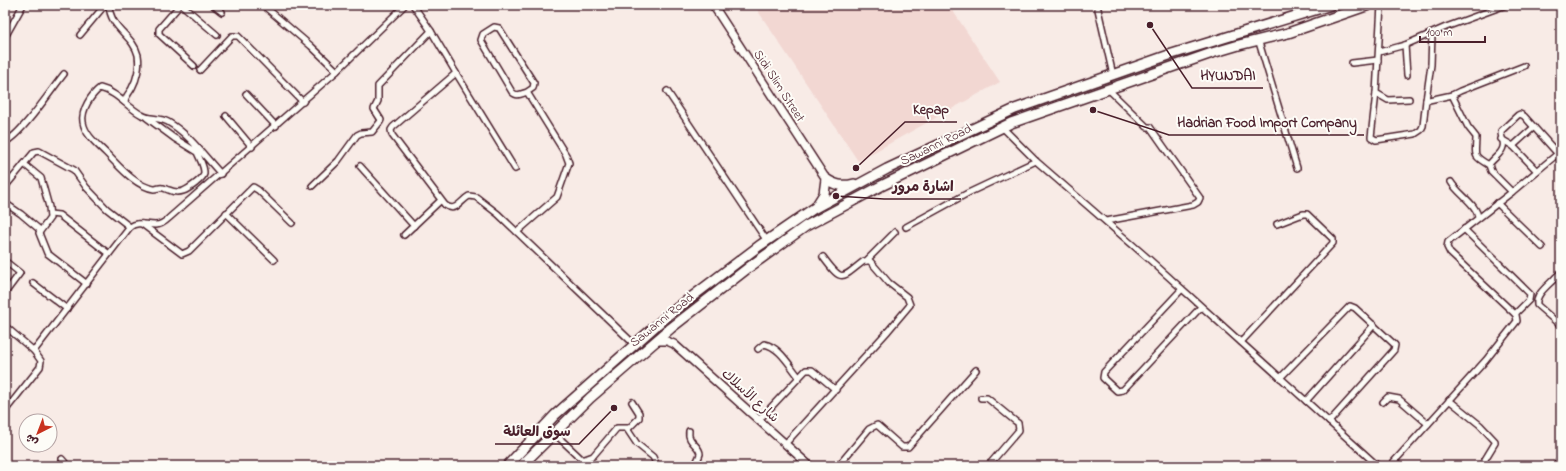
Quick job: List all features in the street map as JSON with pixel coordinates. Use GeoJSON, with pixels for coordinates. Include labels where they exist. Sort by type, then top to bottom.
{"type":"FeatureCollection","features":[{"type":"Feature","properties":{"kind":"highway","name":"Sawanni Road"},"geometry":{"type":"LineString","coordinates":[[508,466],[555,416],[690,298],[766,240],[813,209],[865,181],[1005,113],[1231,35],[1331,5]]}},
{"type":"Feature","properties":{"kind":"highway","name":"Sawanni Road"},"geometry":{"type":"LineString","coordinates":[[521,466],[590,398],[671,328],[743,272],[806,226],[881,186],[1002,126],[1219,51],[1258,39],[1288,33],[1369,5]]}},
{"type":"Feature","properties":{"kind":"highway"},"geometry":{"type":"LineString","coordinates":[[1053,96],[1050,100],[1050,104],[1054,109]]}},
{"type":"Feature","properties":{"kind":"highway"},"geometry":{"type":"LineString","coordinates":[[1029,104],[1032,109],[1032,116]]}},
{"type":"Feature","properties":{"kind":"highway"},"geometry":{"type":"LineString","coordinates":[[813,209],[824,196],[826,179],[836,185],[844,186],[865,181]]}},
{"type":"Feature","properties":{"kind":"street"},"geometry":{"type":"LineString","coordinates":[[5,37],[23,5]]}},
{"type":"Feature","properties":{"kind":"street"},"geometry":{"type":"LineString","coordinates":[[80,35],[105,5]]}},
{"type":"Feature","properties":{"kind":"street"},"geometry":{"type":"LineString","coordinates":[[109,5],[110,14],[114,23],[128,40],[138,56],[137,77],[126,97],[125,102]]}},
{"type":"Feature","properties":{"kind":"street"},"geometry":{"type":"LineString","coordinates":[[194,66],[159,34],[159,29],[181,5],[217,35]]}},
{"type":"Feature","properties":{"kind":"street"},"geometry":{"type":"LineString","coordinates":[[213,5],[222,12]]}},
{"type":"Feature","properties":{"kind":"street"},"geometry":{"type":"LineString","coordinates":[[263,5],[311,46],[337,71]]}},
{"type":"Feature","properties":{"kind":"street"},"geometry":{"type":"LineString","coordinates":[[34,351],[130,228],[137,224],[155,225],[162,223],[221,174],[303,102],[405,5]]}},
{"type":"Feature","properties":{"kind":"street"},"geometry":{"type":"LineString","coordinates":[[413,5],[516,168]]}},
{"type":"Feature","properties":{"kind":"street","name":"Sidi Slim Street"},"geometry":{"type":"LineString","coordinates":[[713,5],[826,179]]}},
{"type":"Feature","properties":{"kind":"street"},"geometry":{"type":"LineString","coordinates":[[1097,5],[1113,75]]}},
{"type":"Feature","properties":{"kind":"street"},"geometry":{"type":"LineString","coordinates":[[1381,5],[1376,93],[1371,137],[1376,140],[1415,134],[1421,130],[1423,126],[1431,65],[1432,34]]}},
{"type":"Feature","properties":{"kind":"street"},"geometry":{"type":"LineString","coordinates":[[1379,52],[1405,45],[1451,25],[1506,5]]}},
{"type":"Feature","properties":{"kind":"street"},"geometry":{"type":"LineString","coordinates":[[494,27],[500,28],[534,83],[533,88],[527,92],[518,95],[515,95],[512,92],[482,40],[484,34],[494,27]]}},
{"type":"Feature","properties":{"kind":"street"},"geometry":{"type":"LineString","coordinates":[[312,186],[338,161],[353,139],[359,134],[372,132],[380,122],[374,109],[378,101],[378,86],[430,31]]}},
{"type":"Feature","properties":{"kind":"street"},"geometry":{"type":"LineString","coordinates":[[200,70],[232,36],[238,36],[303,102]]}},
{"type":"Feature","properties":{"kind":"street"},"geometry":{"type":"LineString","coordinates":[[1258,39],[1297,168]]}},
{"type":"Feature","properties":{"kind":"street"},"geometry":{"type":"LineString","coordinates":[[1405,45],[1407,75]]}},
{"type":"Feature","properties":{"kind":"street"},"geometry":{"type":"LineString","coordinates":[[1352,64],[1378,60]]}},
{"type":"Feature","properties":{"kind":"street"},"geometry":{"type":"LineString","coordinates":[[1426,100],[1452,95],[1524,66]]}},
{"type":"Feature","properties":{"kind":"street"},"geometry":{"type":"LineString","coordinates":[[456,73],[393,127],[390,132],[440,201],[452,208],[458,206],[469,196],[476,197],[498,214],[635,345]]}},
{"type":"Feature","properties":{"kind":"street"},"geometry":{"type":"LineString","coordinates":[[5,142],[12,138],[64,74]]}},
{"type":"Feature","properties":{"kind":"street"},"geometry":{"type":"LineString","coordinates":[[100,88],[125,102],[131,108],[147,118],[174,138],[195,148],[203,166],[204,174],[186,190],[179,193],[164,188],[152,188],[131,177],[93,140],[85,130],[82,120],[85,107],[100,88]]}},
{"type":"Feature","properties":{"kind":"street"},"geometry":{"type":"LineString","coordinates":[[1106,221],[1193,205],[1198,202],[1200,198],[1150,127],[1147,127],[1108,89]]}},
{"type":"Feature","properties":{"kind":"street"},"geometry":{"type":"LineString","coordinates":[[667,90],[766,240]]}},
{"type":"Feature","properties":{"kind":"street"},"geometry":{"type":"LineString","coordinates":[[517,232],[555,199],[558,195],[569,163],[566,155],[527,92]]}},
{"type":"Feature","properties":{"kind":"street"},"geometry":{"type":"LineString","coordinates":[[1376,93],[1388,100],[1410,99]]}},
{"type":"Feature","properties":{"kind":"street"},"geometry":{"type":"LineString","coordinates":[[246,94],[276,126]]}},
{"type":"Feature","properties":{"kind":"street"},"geometry":{"type":"LineString","coordinates":[[1452,95],[1468,127],[1476,137],[1474,150],[1476,155],[1489,165],[1491,171],[1512,192]]}},
{"type":"Feature","properties":{"kind":"street"},"geometry":{"type":"LineString","coordinates":[[1390,466],[1486,360],[1517,321],[1515,314],[1447,249],[1446,245],[1450,238],[1512,192],[1559,153],[1520,114],[1503,128],[1500,134],[1504,145],[1503,148],[1489,165]]}},
{"type":"Feature","properties":{"kind":"street"},"geometry":{"type":"LineString","coordinates":[[226,116],[252,147]]}},
{"type":"Feature","properties":{"kind":"street"},"geometry":{"type":"LineString","coordinates":[[147,118],[158,118],[167,122],[183,133],[195,148],[221,174]]}},
{"type":"Feature","properties":{"kind":"street"},"geometry":{"type":"LineString","coordinates":[[1002,126],[1036,161],[1106,221],[1378,466]]}},
{"type":"Feature","properties":{"kind":"street"},"geometry":{"type":"LineString","coordinates":[[1513,146],[1534,127]]}},
{"type":"Feature","properties":{"kind":"street"},"geometry":{"type":"LineString","coordinates":[[1501,139],[1513,146],[1537,171]]}},
{"type":"Feature","properties":{"kind":"street"},"geometry":{"type":"LineString","coordinates":[[5,187],[34,152],[39,151],[74,170],[86,187],[107,209],[130,228]]}},
{"type":"Feature","properties":{"kind":"street"},"geometry":{"type":"LineString","coordinates":[[906,227],[968,193],[1036,161]]}},
{"type":"Feature","properties":{"kind":"street"},"geometry":{"type":"LineString","coordinates":[[24,164],[41,178],[50,218],[40,230],[39,236],[47,253],[87,284]]}},
{"type":"Feature","properties":{"kind":"street"},"geometry":{"type":"LineString","coordinates":[[360,166],[414,226]]}},
{"type":"Feature","properties":{"kind":"street"},"geometry":{"type":"LineString","coordinates":[[1451,182],[1460,194],[1472,205],[1478,214],[1478,218]]}},
{"type":"Feature","properties":{"kind":"street"},"geometry":{"type":"LineString","coordinates":[[141,224],[184,254],[189,251],[253,187],[258,190],[292,224]]}},
{"type":"Feature","properties":{"kind":"street"},"geometry":{"type":"LineString","coordinates":[[404,235],[440,201]]}},
{"type":"Feature","properties":{"kind":"street"},"geometry":{"type":"LineString","coordinates":[[5,203],[40,230]]}},
{"type":"Feature","properties":{"kind":"street"},"geometry":{"type":"LineString","coordinates":[[1497,203],[1542,247]]}},
{"type":"Feature","properties":{"kind":"street"},"geometry":{"type":"LineString","coordinates":[[226,213],[274,260]]}},
{"type":"Feature","properties":{"kind":"street"},"geometry":{"type":"LineString","coordinates":[[50,214],[58,215],[109,254]]}},
{"type":"Feature","properties":{"kind":"street"},"geometry":{"type":"LineString","coordinates":[[1241,342],[1333,243],[1330,236],[1308,214],[1303,214],[1277,224]]}},
{"type":"Feature","properties":{"kind":"street"},"geometry":{"type":"LineString","coordinates":[[1464,229],[1530,294],[1529,300],[1515,314]]}},
{"type":"Feature","properties":{"kind":"street"},"geometry":{"type":"LineString","coordinates":[[823,257],[834,272],[843,276],[849,274],[895,232]]}},
{"type":"Feature","properties":{"kind":"street"},"geometry":{"type":"LineString","coordinates":[[785,444],[836,390],[910,305],[906,297],[895,289],[872,263],[866,260]]}},
{"type":"Feature","properties":{"kind":"street"},"geometry":{"type":"LineString","coordinates":[[5,261],[20,273],[5,293]]}},
{"type":"Feature","properties":{"kind":"street"},"geometry":{"type":"LineString","coordinates":[[1561,272],[1538,296],[1537,302],[1538,305],[1561,326]]}},
{"type":"Feature","properties":{"kind":"street"},"geometry":{"type":"LineString","coordinates":[[1556,277],[1561,282]]}},
{"type":"Feature","properties":{"kind":"street"},"geometry":{"type":"LineString","coordinates":[[33,283],[67,309]]}},
{"type":"Feature","properties":{"kind":"street"},"geometry":{"type":"LineString","coordinates":[[1182,290],[1104,372],[1103,378],[1117,391],[1123,390],[1202,307]]}},
{"type":"Feature","properties":{"kind":"street"},"geometry":{"type":"LineString","coordinates":[[1280,378],[1348,306],[1355,308],[1374,325],[1395,344],[1396,348],[1329,422]]}},
{"type":"Feature","properties":{"kind":"street"},"geometry":{"type":"LineString","coordinates":[[1306,401],[1374,325]]}},
{"type":"Feature","properties":{"kind":"street"},"geometry":{"type":"LineString","coordinates":[[5,326],[34,351],[41,361],[40,368],[5,411]]}},
{"type":"Feature","properties":{"kind":"street"},"geometry":{"type":"LineString","coordinates":[[671,328],[674,344]]}},
{"type":"Feature","properties":{"kind":"street"},"geometry":{"type":"LineString","coordinates":[[656,341],[667,341],[674,344]]}},
{"type":"Feature","properties":{"kind":"street","name":"شارع الأسلاك"},"geometry":{"type":"LineString","coordinates":[[674,344],[810,466]]}},
{"type":"Feature","properties":{"kind":"street"},"geometry":{"type":"LineString","coordinates":[[758,349],[764,344],[771,345],[777,350],[798,377]]}},
{"type":"Feature","properties":{"kind":"street"},"geometry":{"type":"LineString","coordinates":[[758,420],[806,370],[812,370],[836,390]]}},
{"type":"Feature","properties":{"kind":"street"},"geometry":{"type":"LineString","coordinates":[[838,466],[869,429],[875,425],[877,425],[902,446],[908,446],[976,370]]}},
{"type":"Feature","properties":{"kind":"street"},"geometry":{"type":"LineString","coordinates":[[1383,402],[1388,397],[1399,399],[1428,424]]}},
{"type":"Feature","properties":{"kind":"street"},"geometry":{"type":"LineString","coordinates":[[981,398],[986,398],[1018,423],[1019,430],[988,466]]}},
{"type":"Feature","properties":{"kind":"street"},"geometry":{"type":"LineString","coordinates":[[1449,400],[1480,425],[1495,441],[1482,466]]}},
{"type":"Feature","properties":{"kind":"street"},"geometry":{"type":"LineString","coordinates":[[626,429],[629,428],[640,415],[632,402]]}},
{"type":"Feature","properties":{"kind":"street"},"geometry":{"type":"LineString","coordinates":[[582,460],[593,456],[620,427],[626,429],[637,444],[653,457],[657,466]]}},
{"type":"Feature","properties":{"kind":"street"},"geometry":{"type":"LineString","coordinates":[[689,431],[689,438],[699,449],[700,453],[695,466]]}},
{"type":"Feature","properties":{"kind":"street"},"geometry":{"type":"LineString","coordinates":[[554,433],[589,466]]}},
{"type":"Feature","properties":{"kind":"street"},"geometry":{"type":"LineString","coordinates":[[62,459],[68,466]]}},
{"type":"Feature","properties":{"kind":"shaded area"},"geometry":{"type":"Polygon","coordinates":[[[754,5],[949,5],[1000,82],[858,161],[754,5]]]}},
{"type":"Feature","properties":{"kind":"place","name":"HYUNDAI"},"geometry":{"type":"Point","coordinates":[1150,25]}},
{"type":"Feature","properties":{"kind":"place","name":"Hadrian Food Import Company"},"geometry":{"type":"Point","coordinates":[1093,110]}},
{"type":"Feature","properties":{"kind":"place","name":"Kepap"},"geometry":{"type":"Point","coordinates":[856,168]}},
{"type":"Feature","properties":{"kind":"place","name":"اشارة مرور"},"geometry":{"type":"Point","coordinates":[836,196]}},
{"type":"Feature","properties":{"kind":"place","name":"سوق العائلة"},"geometry":{"type":"Point","coordinates":[614,408]}}]}
